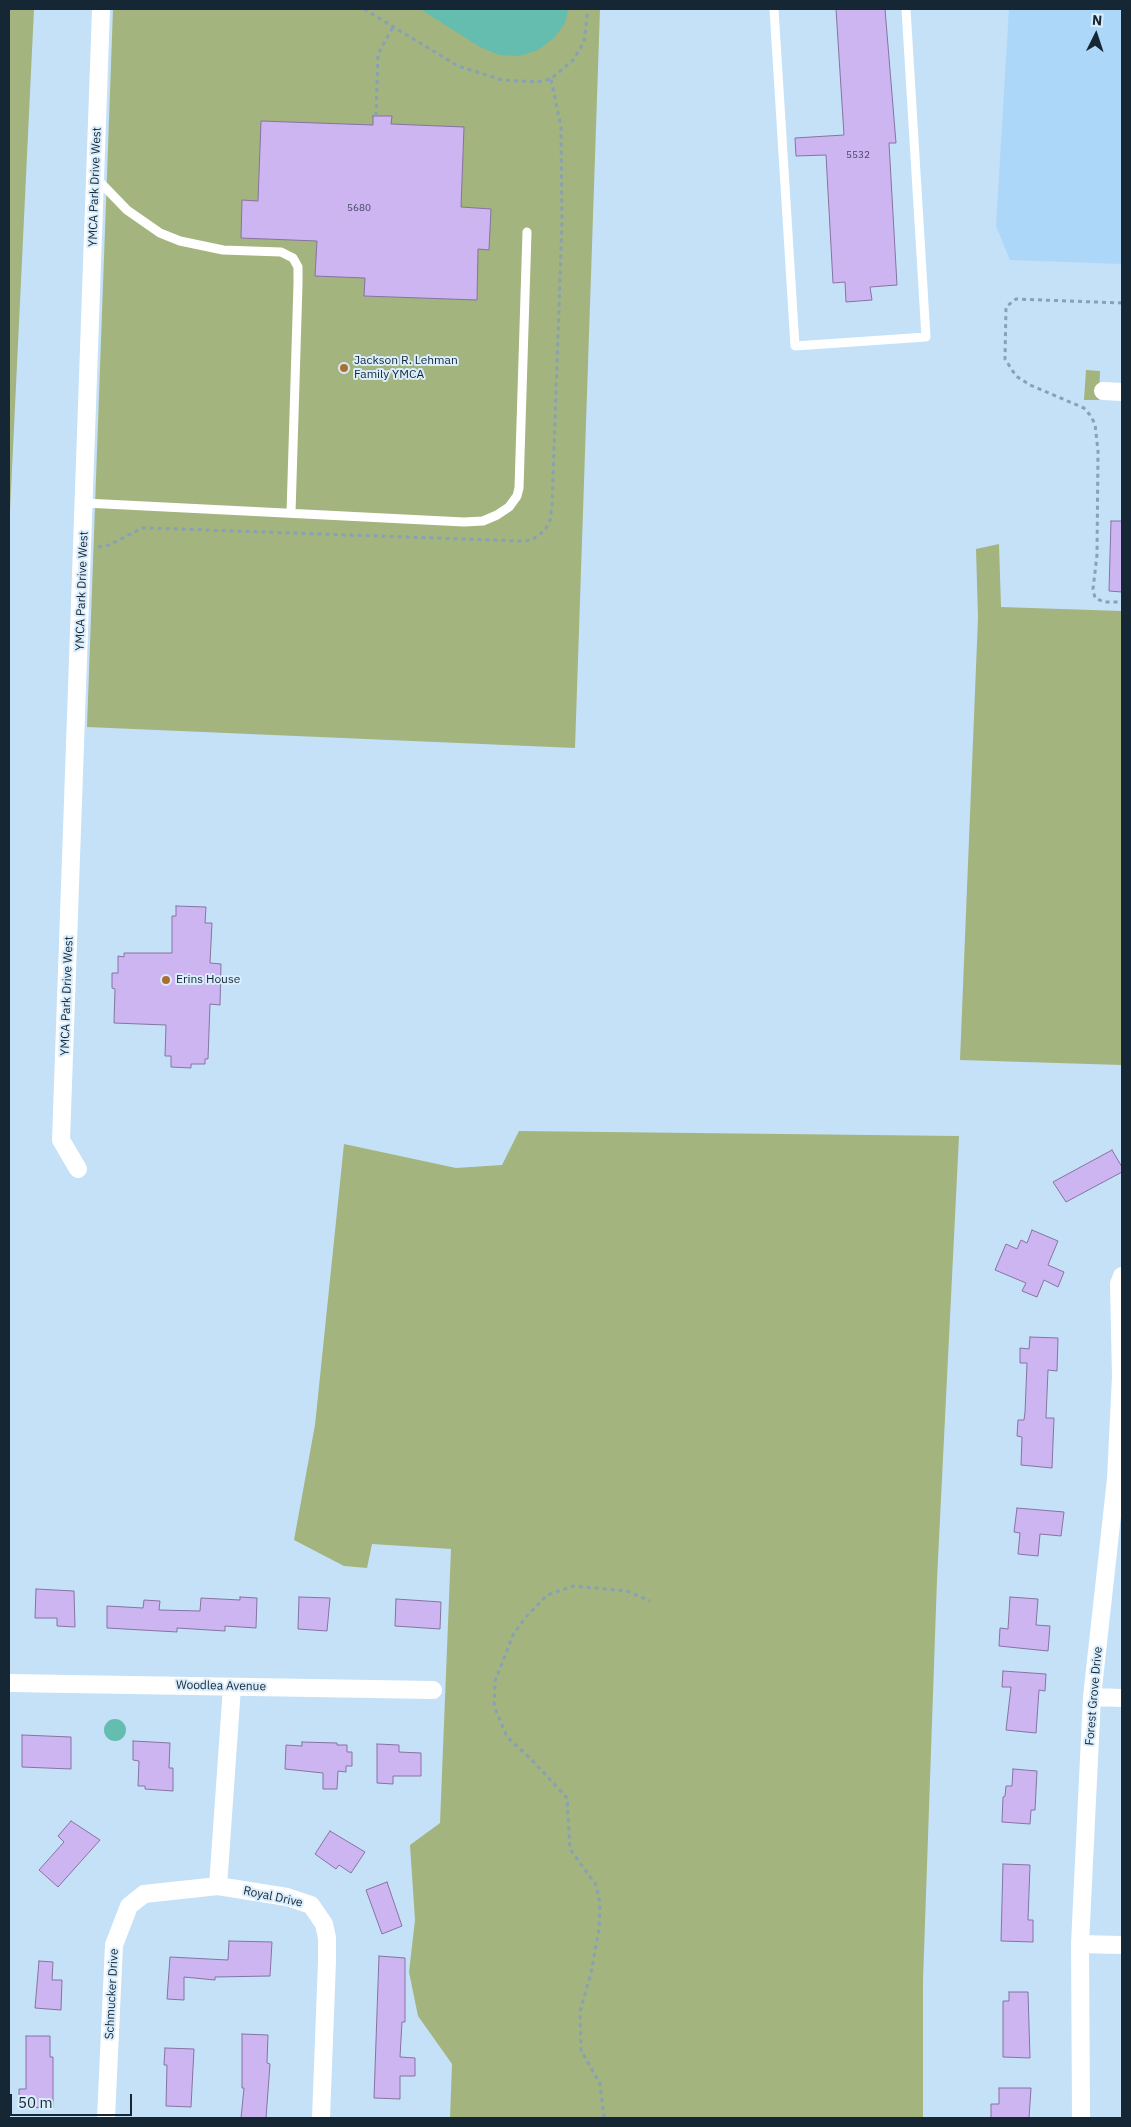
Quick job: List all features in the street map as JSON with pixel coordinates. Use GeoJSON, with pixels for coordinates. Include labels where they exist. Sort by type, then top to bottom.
{"type":"FeatureCollection","features":[{"type":"Feature","properties":{"kind":"street","name":"YMCA Park Drive West"},"geometry":{"type":"LineString","coordinates":[[78,1169],[61,1140],[101,9]]}},
{"type":"Feature","properties":{"kind":"street"},"geometry":{"type":"LineString","coordinates":[[1103,391],[1122,392]]}},
{"type":"Feature","properties":{"kind":"street","name":"Forest Grove Drive"},"geometry":{"type":"LineString","coordinates":[[1081,2118],[1080,1944],[1092,1697],[1116,1479],[1121,1377],[1119,1284],[1122,1276]]}},
{"type":"Feature","properties":{"kind":"street","name":"Woodlea Avenue"},"geometry":{"type":"LineString","coordinates":[[9,1683],[433,1690]]}},
{"type":"Feature","properties":{"kind":"street"},"geometry":{"type":"LineString","coordinates":[[218,1886],[232,1687]]}},
{"type":"Feature","properties":{"kind":"street"},"geometry":{"type":"LineString","coordinates":[[1092,1697],[1122,1698]]}},
{"type":"Feature","properties":{"kind":"street","name":"Schmucker Drive"},"geometry":{"type":"LineString","coordinates":[[106,2118],[114,1945],[129,1906],[144,1894],[218,1886]]}},
{"type":"Feature","properties":{"kind":"street","name":"Royal Drive"},"geometry":{"type":"LineString","coordinates":[[218,1886],[287,1897],[311,1905],[324,1924],[327,1938],[327,1961],[320,2118]]}},
{"type":"Feature","properties":{"kind":"street"},"geometry":{"type":"LineString","coordinates":[[1080,1944],[1122,1945]]}},
{"type":"Feature","properties":{"kind":"lane"},"geometry":{"type":"LineString","coordinates":[[774,9],[795,346],[926,337],[906,9]]}},
{"type":"Feature","properties":{"kind":"lane"},"geometry":{"type":"LineString","coordinates":[[95,178],[127,210],[160,233],[180,241],[223,250],[281,252],[293,258],[298,267],[291,513]]}},
{"type":"Feature","properties":{"kind":"lane"},"geometry":{"type":"LineString","coordinates":[[85,503],[464,522],[482,521],[509,507],[519,488],[527,232]]}},
{"type":"Feature","properties":{"kind":"path"},"geometry":{"type":"LineString","coordinates":[[364,9],[458,66],[483,75],[521,82],[551,79],[574,59],[584,42],[588,9]]}},
{"type":"Feature","properties":{"kind":"path"},"geometry":{"type":"LineString","coordinates":[[376,116],[378,54],[393,27]]}},
{"type":"Feature","properties":{"kind":"path"},"geometry":{"type":"LineString","coordinates":[[97,547],[109,545],[142,528],[520,541],[532,540],[545,530],[550,520],[552,506],[562,222],[561,127],[551,79]]}},
{"type":"Feature","properties":{"kind":"path"},"geometry":{"type":"LineString","coordinates":[[1122,303],[1016,300],[1006,307],[1005,350],[1005,359],[1016,376],[1030,385],[1084,408],[1090,415],[1094,424],[1098,451],[1097,555],[1093,589],[1095,598],[1104,602],[1122,602]]}},
{"type":"Feature","properties":{"kind":"path"},"geometry":{"type":"LineString","coordinates":[[604,2118],[600,2084],[581,2050],[580,2011],[592,1972],[599,1929],[600,1904],[596,1885],[570,1849],[567,1798],[531,1759],[507,1737],[494,1706],[495,1682],[513,1635],[526,1617],[547,1595],[573,1586],[627,1590],[650,1602]]}},
{"type":"Feature","properties":{"kind":"shaded area"},"geometry":{"type":"Polygon","coordinates":[[[9,9],[34,9],[10,511],[9,511],[9,9]]]}},
{"type":"Feature","properties":{"kind":"shaded area","name":"Jackson R. Lehman Family YMCA"},"geometry":{"type":"Polygon","coordinates":[[[113,9],[600,9],[575,748],[87,727],[113,9]]]}},
{"type":"Feature","properties":{"kind":"shaded area"},"geometry":{"type":"Polygon","coordinates":[[[420,9],[568,9],[565,23],[555,37],[538,50],[519,56],[499,55],[480,47],[420,9]]]}},
{"type":"Feature","properties":{"kind":"shaded area"},"geometry":{"type":"Polygon","coordinates":[[[1009,9],[1122,9],[1122,264],[1010,260],[996,226],[1009,9]]]}},
{"type":"Feature","properties":{"kind":"shaded area"},"geometry":{"type":"Polygon","coordinates":[[[1086,370],[1100,371],[1099,400],[1084,400],[1086,370]]]}},
{"type":"Feature","properties":{"kind":"shaded area"},"geometry":{"type":"Polygon","coordinates":[[[999,544],[1001,607],[1122,611],[1122,1065],[960,1060],[978,618],[976,549],[999,544]]]}},
{"type":"Feature","properties":{"kind":"shaded area"},"geometry":{"type":"Polygon","coordinates":[[[519,1131],[959,1136],[937,1579],[923,1980],[923,2118],[450,2118],[452,2064],[418,2016],[409,1972],[415,1920],[410,1845],[440,1823],[451,1549],[372,1544],[367,1568],[344,1566],[294,1540],[315,1425],[344,1144],[456,1168],[502,1165],[519,1131]]]}},
{"type":"Feature","properties":{"kind":"shaded area"},"geometry":{"type":"Polygon","coordinates":[[[115,1719],[123,1722],[126,1730],[123,1738],[115,1741],[107,1738],[104,1730],[107,1722],[115,1719]]]}},
{"type":"Feature","properties":{"kind":"building"},"geometry":{"type":"Polygon","coordinates":[[[836,9],[885,9],[896,143],[889,143],[897,285],[870,287],[872,300],[846,302],[845,282],[833,283],[826,155],[796,156],[795,138],[844,135],[836,9]]]}},
{"type":"Feature","properties":{"kind":"building"},"geometry":{"type":"Polygon","coordinates":[[[373,116],[392,116],[391,124],[464,127],[461,207],[491,209],[489,250],[478,249],[477,300],[364,296],[365,278],[315,276],[317,241],[241,238],[242,200],[258,201],[261,121],[373,125],[373,116]]]}},
{"type":"Feature","properties":{"kind":"building"},"geometry":{"type":"Polygon","coordinates":[[[1111,521],[1122,521],[1122,592],[1109,591],[1111,521]]]}},
{"type":"Feature","properties":{"kind":"building","name":"Erins House"},"geometry":{"type":"Polygon","coordinates":[[[176,906],[206,907],[205,923],[212,923],[210,963],[221,964],[220,1005],[210,1004],[208,1059],[205,1059],[205,1064],[191,1064],[191,1068],[171,1067],[171,1056],[165,1056],[166,1025],[114,1023],[115,989],[112,988],[112,973],[118,973],[118,956],[124,957],[124,953],[172,953],[172,916],[176,916],[176,906]]]}},
{"type":"Feature","properties":{"kind":"building"},"geometry":{"type":"Polygon","coordinates":[[[1112,1150],[1122,1167],[1122,1172],[1066,1202],[1053,1182],[1112,1150]]]}},
{"type":"Feature","properties":{"kind":"building"},"geometry":{"type":"Polygon","coordinates":[[[1032,1230],[1058,1241],[1048,1265],[1064,1272],[1058,1287],[1044,1280],[1037,1297],[1022,1291],[1026,1283],[995,1270],[1006,1244],[1017,1249],[1021,1240],[1027,1243],[1032,1230]]]}},
{"type":"Feature","properties":{"kind":"building"},"geometry":{"type":"Polygon","coordinates":[[[1030,1337],[1058,1338],[1057,1371],[1048,1370],[1046,1418],[1054,1418],[1052,1468],[1021,1465],[1022,1437],[1017,1436],[1018,1420],[1024,1420],[1027,1363],[1020,1363],[1020,1348],[1029,1349],[1030,1337]]]}},
{"type":"Feature","properties":{"kind":"building"},"geometry":{"type":"Polygon","coordinates":[[[1017,1508],[1064,1512],[1061,1536],[1040,1534],[1038,1556],[1018,1554],[1020,1533],[1014,1532],[1017,1508]]]}},
{"type":"Feature","properties":{"kind":"building"},"geometry":{"type":"Polygon","coordinates":[[[36,1589],[74,1591],[75,1627],[57,1626],[57,1618],[35,1618],[36,1589]]]}},
{"type":"Feature","properties":{"kind":"building"},"geometry":{"type":"Polygon","coordinates":[[[240,1597],[257,1598],[256,1628],[225,1626],[225,1631],[177,1628],[177,1632],[107,1628],[107,1606],[143,1608],[144,1600],[160,1601],[159,1610],[200,1611],[201,1598],[240,1600],[240,1597]]]}},
{"type":"Feature","properties":{"kind":"building"},"geometry":{"type":"Polygon","coordinates":[[[299,1597],[330,1598],[327,1631],[298,1629],[299,1597]]]}},
{"type":"Feature","properties":{"kind":"building"},"geometry":{"type":"Polygon","coordinates":[[[1010,1597],[1038,1599],[1036,1625],[1050,1626],[1048,1651],[999,1646],[1000,1628],[1008,1629],[1010,1597]]]}},
{"type":"Feature","properties":{"kind":"building"},"geometry":{"type":"Polygon","coordinates":[[[396,1599],[441,1602],[440,1629],[395,1626],[396,1599]]]}},
{"type":"Feature","properties":{"kind":"building"},"geometry":{"type":"Polygon","coordinates":[[[1003,1671],[1046,1674],[1045,1691],[1039,1690],[1036,1733],[1006,1730],[1011,1687],[1002,1687],[1003,1671]]]}},
{"type":"Feature","properties":{"kind":"building"},"geometry":{"type":"Polygon","coordinates":[[[22,1735],[71,1737],[71,1769],[22,1767],[22,1735]]]}},
{"type":"Feature","properties":{"kind":"building"},"geometry":{"type":"Polygon","coordinates":[[[133,1741],[170,1743],[169,1768],[173,1768],[173,1791],[145,1789],[145,1786],[138,1786],[139,1761],[133,1760],[133,1741]]]}},
{"type":"Feature","properties":{"kind":"building"},"geometry":{"type":"Polygon","coordinates":[[[302,1742],[347,1745],[347,1752],[352,1752],[352,1766],[346,1766],[346,1772],[338,1771],[337,1789],[323,1789],[323,1773],[285,1769],[286,1745],[302,1746],[302,1742]]]}},
{"type":"Feature","properties":{"kind":"building"},"geometry":{"type":"Polygon","coordinates":[[[377,1744],[399,1745],[399,1752],[421,1753],[421,1776],[393,1776],[393,1784],[377,1783],[377,1744]]]}},
{"type":"Feature","properties":{"kind":"building"},"geometry":{"type":"Polygon","coordinates":[[[1013,1769],[1037,1771],[1035,1810],[1031,1810],[1030,1824],[1002,1822],[1003,1797],[1005,1796],[1006,1786],[1012,1786],[1013,1769]]]}},
{"type":"Feature","properties":{"kind":"building"},"geometry":{"type":"Polygon","coordinates":[[[71,1821],[100,1840],[58,1887],[39,1870],[64,1842],[58,1836],[71,1821]]]}},
{"type":"Feature","properties":{"kind":"building"},"geometry":{"type":"Polygon","coordinates":[[[330,1831],[365,1852],[351,1873],[339,1865],[336,1869],[315,1854],[330,1831]]]}},
{"type":"Feature","properties":{"kind":"building"},"geometry":{"type":"Polygon","coordinates":[[[1003,1864],[1030,1865],[1028,1920],[1033,1920],[1033,1942],[1001,1941],[1003,1864]]]}},
{"type":"Feature","properties":{"kind":"building"},"geometry":{"type":"Polygon","coordinates":[[[387,1882],[402,1926],[382,1934],[366,1890],[387,1882]]]}},
{"type":"Feature","properties":{"kind":"building"},"geometry":{"type":"Polygon","coordinates":[[[229,1941],[272,1942],[270,1976],[215,1977],[215,1980],[184,1977],[184,2000],[167,1999],[170,1957],[228,1960],[229,1941]]]}},
{"type":"Feature","properties":{"kind":"building"},"geometry":{"type":"Polygon","coordinates":[[[379,1956],[405,1958],[405,2022],[402,2022],[400,2057],[415,2058],[415,2076],[400,2076],[400,2099],[374,2098],[379,1956]]]}},
{"type":"Feature","properties":{"kind":"building"},"geometry":{"type":"Polygon","coordinates":[[[39,1961],[53,1962],[52,1980],[62,1980],[61,2010],[35,2008],[39,1961]]]}},
{"type":"Feature","properties":{"kind":"building"},"geometry":{"type":"Polygon","coordinates":[[[1009,1992],[1028,1992],[1030,2058],[1003,2057],[1003,2001],[1009,2001],[1009,1992]]]}},
{"type":"Feature","properties":{"kind":"building"},"geometry":{"type":"Polygon","coordinates":[[[242,2034],[268,2035],[267,2063],[270,2064],[266,2118],[241,2118],[244,2088],[242,2088],[242,2034]]]}},
{"type":"Feature","properties":{"kind":"building"},"geometry":{"type":"Polygon","coordinates":[[[26,2036],[50,2036],[50,2057],[53,2057],[53,2108],[19,2107],[19,2089],[26,2089],[26,2036]]]}},
{"type":"Feature","properties":{"kind":"building"},"geometry":{"type":"Polygon","coordinates":[[[165,2048],[194,2049],[191,2107],[166,2106],[167,2065],[164,2065],[165,2048]]]}},
{"type":"Feature","properties":{"kind":"building"},"geometry":{"type":"Polygon","coordinates":[[[999,2088],[1031,2088],[1029,2118],[991,2118],[991,2104],[999,2104],[999,2088]]]}},
{"type":"Feature","properties":{"kind":"place","name":"Jackson R. Lehman Family YMCA"},"geometry":{"type":"Point","coordinates":[344,368]}},
{"type":"Feature","properties":{"kind":"place","name":"Erins House"},"geometry":{"type":"Point","coordinates":[166,980]}}]}
